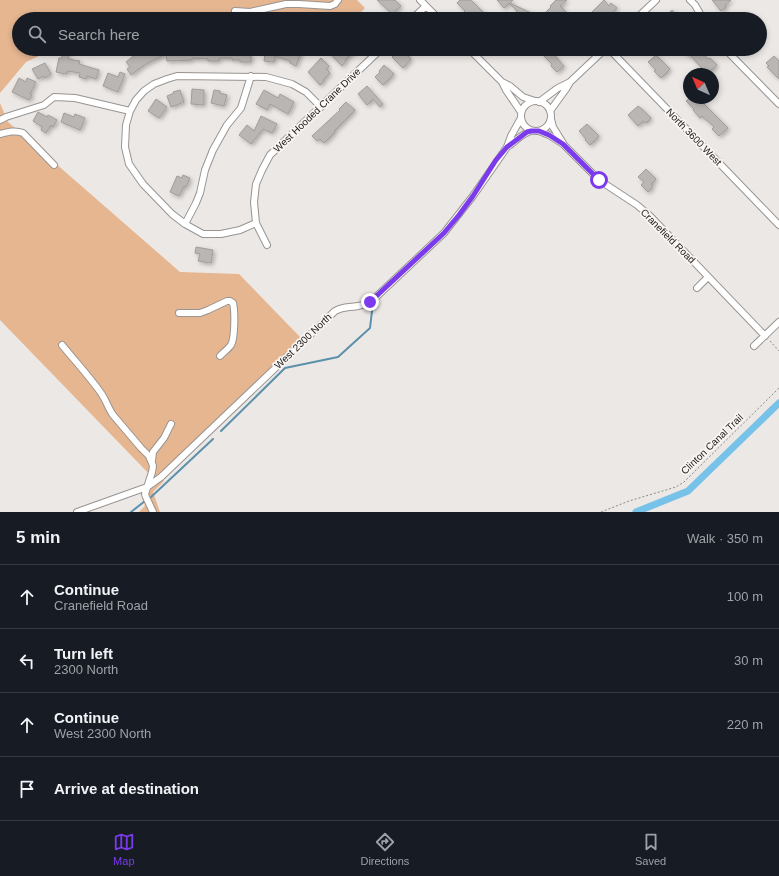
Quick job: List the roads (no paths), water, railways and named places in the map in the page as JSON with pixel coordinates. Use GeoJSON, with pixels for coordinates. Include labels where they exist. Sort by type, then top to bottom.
{"type":"FeatureCollection","features":[{"type":"Feature","properties":{"kind":"street"},"geometry":{"type":"LineString","coordinates":[[235,11],[250,12],[286,4],[330,6],[335,4],[338,0]]}},
{"type":"Feature","properties":{"kind":"street"},"geometry":{"type":"LineString","coordinates":[[420,0],[432,12]]}},
{"type":"Feature","properties":{"kind":"street"},"geometry":{"type":"LineString","coordinates":[[643,12],[656,0]]}},
{"type":"Feature","properties":{"kind":"street"},"geometry":{"type":"LineString","coordinates":[[690,0],[699,12]]}},
{"type":"Feature","properties":{"kind":"street"},"geometry":{"type":"LineString","coordinates":[[420,12],[426,6]]}},
{"type":"Feature","properties":{"kind":"street","name":"West Hooded Crane Drive"},"geometry":{"type":"LineString","coordinates":[[267,244],[256,223],[254,202],[256,184],[270,155],[374,56]]}},
{"type":"Feature","properties":{"kind":"street"},"geometry":{"type":"LineString","coordinates":[[476,56],[502,82],[521,115],[524,126],[531,131]]}},
{"type":"Feature","properties":{"kind":"street"},"geometry":{"type":"LineString","coordinates":[[507,147],[526,105],[537,101],[570,82],[598,56]]}},
{"type":"Feature","properties":{"kind":"street","name":"North 3600 West"},"geometry":{"type":"LineString","coordinates":[[616,56],[779,225]]}},
{"type":"Feature","properties":{"kind":"street"},"geometry":{"type":"LineString","coordinates":[[732,56],[779,104]]}},
{"type":"Feature","properties":{"kind":"street"},"geometry":{"type":"LineString","coordinates":[[256,223],[240,230],[221,234],[203,234],[185,224],[172,214],[143,184],[129,164],[125,147],[126,125],[130,111],[136,100],[144,91],[154,84],[177,76],[251,76],[266,77],[292,84],[306,92],[321,107]]}},
{"type":"Feature","properties":{"kind":"street"},"geometry":{"type":"LineString","coordinates":[[185,224],[200,193],[213,150],[228,125],[241,108],[251,76]]}},
{"type":"Feature","properties":{"kind":"street"},"geometry":{"type":"LineString","coordinates":[[502,82],[510,86],[523,97],[544,103],[550,111],[551,119],[547,127],[539,131],[527,132],[507,147]]}},
{"type":"Feature","properties":{"kind":"street"},"geometry":{"type":"LineString","coordinates":[[550,111],[570,82]]}},
{"type":"Feature","properties":{"kind":"street"},"geometry":{"type":"LineString","coordinates":[[0,120],[6,116],[44,105],[54,97],[75,98],[130,111]]}},
{"type":"Feature","properties":{"kind":"street","name":"Cranefield Road"},"geometry":{"type":"LineString","coordinates":[[551,119],[553,126],[563,144]]}},
{"type":"Feature","properties":{"kind":"street"},"geometry":{"type":"LineString","coordinates":[[0,134],[13,131],[23,133],[54,165]]}},
{"type":"Feature","properties":{"kind":"street","name":"Cranefield Road"},"geometry":{"type":"LineString","coordinates":[[539,131],[549,135],[563,144],[599,180],[637,205],[650,216],[765,336]]}},
{"type":"Feature","properties":{"kind":"street","name":"West 2300 North"},"geometry":{"type":"LineString","coordinates":[[77,512],[147,487],[161,477],[334,311],[341,307],[356,307],[370,302],[444,233],[473,196],[496,160],[507,147]]}},
{"type":"Feature","properties":{"kind":"street"},"geometry":{"type":"LineString","coordinates":[[697,288],[708,277]]}},
{"type":"Feature","properties":{"kind":"street"},"geometry":{"type":"LineString","coordinates":[[179,312],[200,313],[227,301],[233,303],[233,340],[228,349],[220,356]]}},
{"type":"Feature","properties":{"kind":"street"},"geometry":{"type":"LineString","coordinates":[[754,346],[779,322]]}},
{"type":"Feature","properties":{"kind":"street"},"geometry":{"type":"LineString","coordinates":[[62,345],[101,393],[109,410],[149,456],[152,463]]}},
{"type":"Feature","properties":{"kind":"street"},"geometry":{"type":"LineString","coordinates":[[153,512],[146,497],[147,487],[153,466],[153,452],[164,438],[171,424]]}},
{"type":"Feature","properties":{"kind":"waterway"},"geometry":{"type":"LineString","coordinates":[[221,431],[285,368],[338,357],[370,328],[372,311]]}},
{"type":"Feature","properties":{"kind":"waterway"},"geometry":{"type":"LineString","coordinates":[[636,512],[688,491],[779,403]]}},
{"type":"Feature","properties":{"kind":"waterway"},"geometry":{"type":"LineString","coordinates":[[150,498],[213,439]]}},
{"type":"Feature","properties":{"kind":"waterway"},"geometry":{"type":"LineString","coordinates":[[131,512],[145,501]]}}]}
